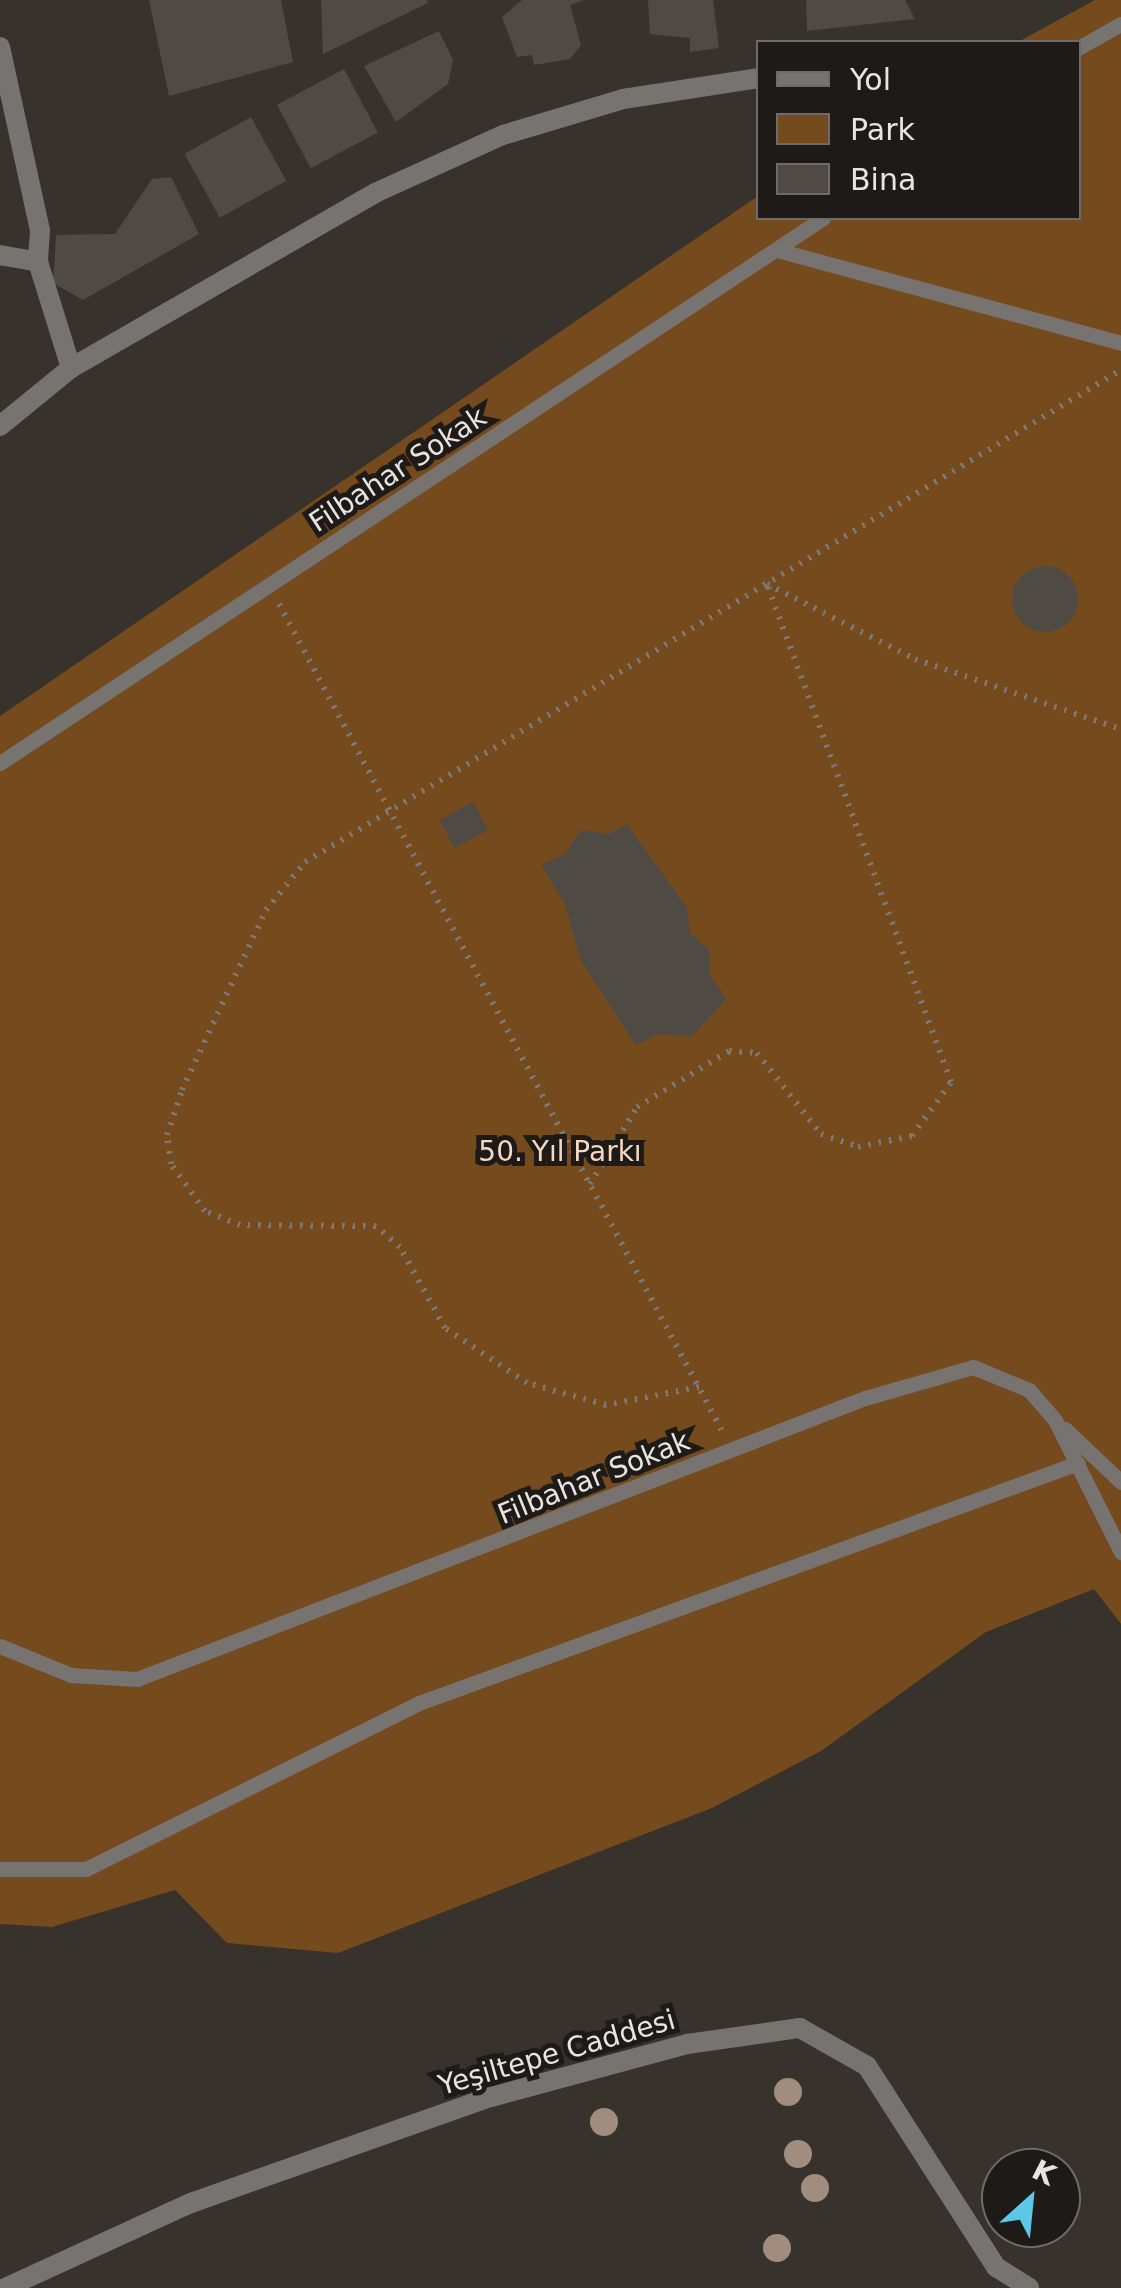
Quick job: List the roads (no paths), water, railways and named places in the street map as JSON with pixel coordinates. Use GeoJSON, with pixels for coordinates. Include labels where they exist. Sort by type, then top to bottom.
{"type":"FeatureCollection","features":[{"type":"Feature","properties":{"kind":"street"},"geometry":{"type":"LineString","coordinates":[[0,47],[40,230],[38,262],[71,368]]}},
{"type":"Feature","properties":{"kind":"street"},"geometry":{"type":"LineString","coordinates":[[0,426],[71,368],[375,193],[504,135],[622,99],[756,78]]}},
{"type":"Feature","properties":{"kind":"street"},"geometry":{"type":"LineString","coordinates":[[0,254],[38,262]]}},
{"type":"Feature","properties":{"kind":"street","name":"Yeşiltepe Caddesi"},"geometry":{"type":"LineString","coordinates":[[5,2288],[190,2203],[490,2097],[686,2044],[800,2028],[867,2066],[996,2268],[1029,2288]]}},
{"type":"Feature","properties":{"kind":"lane"},"geometry":{"type":"LineString","coordinates":[[1081,46],[1121,24]]}},
{"type":"Feature","properties":{"kind":"lane","name":"Filbahar Sokak"},"geometry":{"type":"LineString","coordinates":[[0,763],[820,220]]}},
{"type":"Feature","properties":{"kind":"lane"},"geometry":{"type":"LineString","coordinates":[[777,250],[1121,343]]}},
{"type":"Feature","properties":{"kind":"lane","name":"Filbahar Sokak"},"geometry":{"type":"LineString","coordinates":[[0,1646],[70,1675],[137,1679],[732,1450],[973,1367],[1029,1390],[1055,1420],[1121,1552]]}},
{"type":"Feature","properties":{"kind":"lane"},"geometry":{"type":"LineString","coordinates":[[1055,1420],[1121,1482]]}},
{"type":"Feature","properties":{"kind":"lane"},"geometry":{"type":"LineString","coordinates":[[0,1870],[86,1869],[419,1704],[1078,1464]]}},
{"type":"Feature","properties":{"kind":"park label","name":"50. Yıl Parkı"},"geometry":{"type":"Point","coordinates":[560,1152]}}]}
